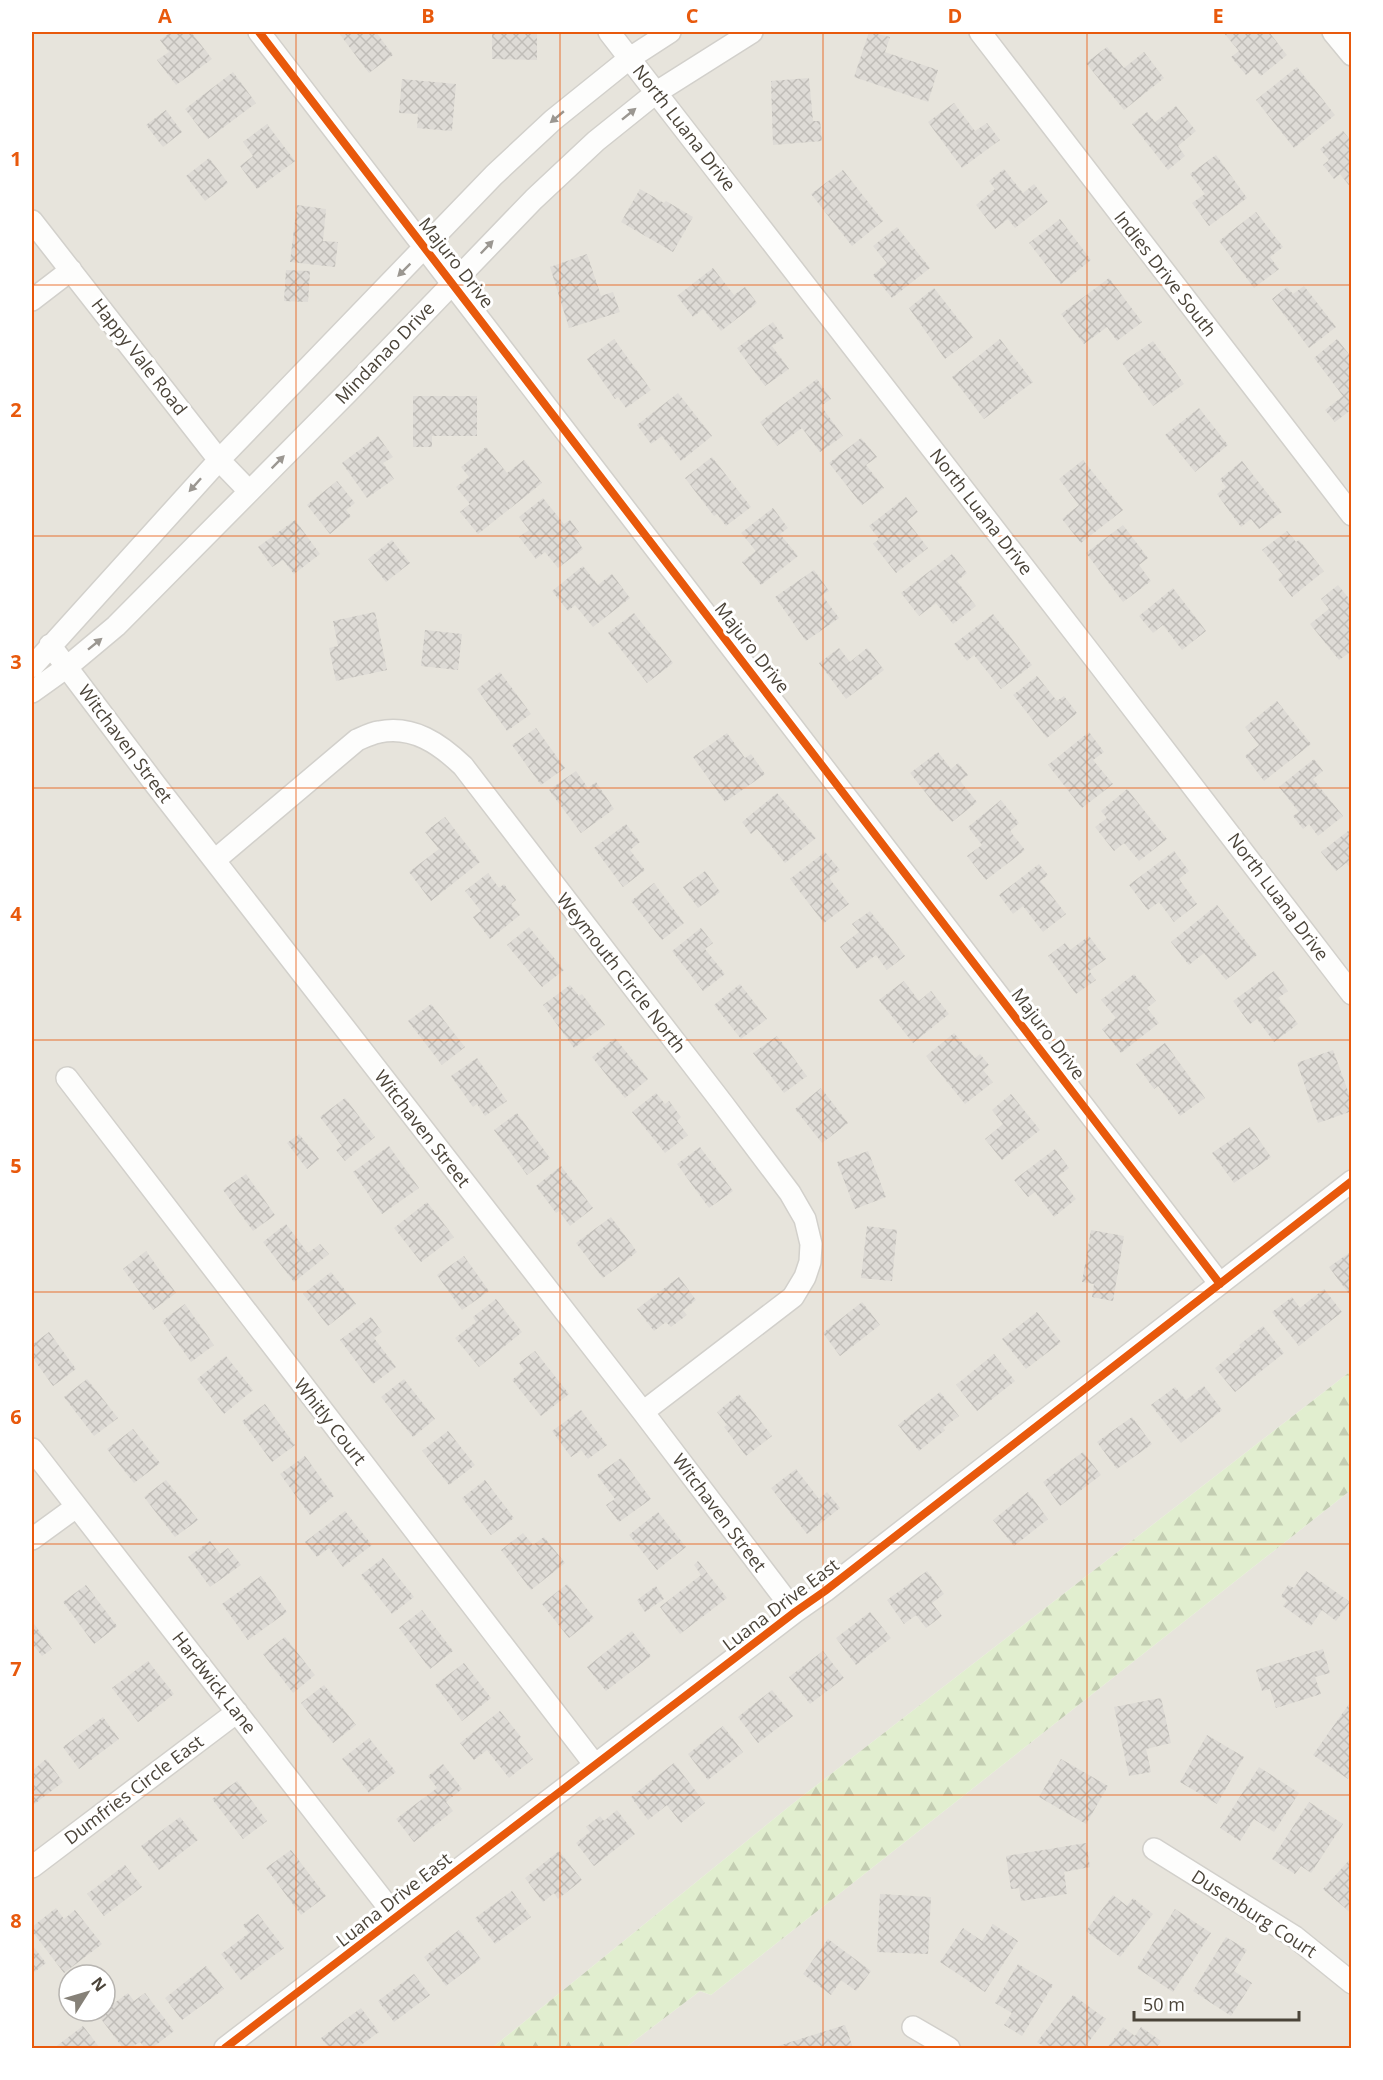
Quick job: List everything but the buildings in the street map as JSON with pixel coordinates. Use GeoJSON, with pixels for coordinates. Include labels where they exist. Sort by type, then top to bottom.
{"type":"FeatureCollection","features":[{"type":"Feature","properties":{"kind":"street","name":"Majuro Drive"},"geometry":{"type":"LineString","coordinates":[[259,32],[1220,1284]]}},
{"type":"Feature","properties":{"kind":"street","name":"North Luana Drive"},"geometry":{"type":"LineString","coordinates":[[609,32],[1352,994]]}},
{"type":"Feature","properties":{"kind":"street"},"geometry":{"type":"LineString","coordinates":[[32,668],[50,645],[219,460],[494,176],[545,128],[630,58],[670,32]]}},
{"type":"Feature","properties":{"kind":"street","name":"Mindanao Drive"},"geometry":{"type":"LineString","coordinates":[[32,692],[67,667],[116,626],[596,141],[657,92],[752,32]]}},
{"type":"Feature","properties":{"kind":"street","name":"Indies Drive South"},"geometry":{"type":"LineString","coordinates":[[980,32],[1352,515]]}},
{"type":"Feature","properties":{"kind":"street"},"geometry":{"type":"LineString","coordinates":[[1333,32],[1352,55]]}},
{"type":"Feature","properties":{"kind":"street","name":"Happy Vale Road"},"geometry":{"type":"LineString","coordinates":[[32,221],[219,460],[249,491]]}},
{"type":"Feature","properties":{"kind":"street"},"geometry":{"type":"LineString","coordinates":[[32,300],[70,270]]}},
{"type":"Feature","properties":{"kind":"street","name":"Witchaven Street"},"geometry":{"type":"LineString","coordinates":[[50,645],[795,1612]]}},
{"type":"Feature","properties":{"kind":"street","name":"Weymouth Circle North"},"geometry":{"type":"LineString","coordinates":[[215,860],[357,740],[379,732],[406,731],[426,738],[448,751],[463,766],[723,1104],[790,1193],[805,1219],[811,1244],[810,1262],[805,1277],[793,1297],[643,1413]]}},
{"type":"Feature","properties":{"kind":"street","name":"Whitly Court"},"geometry":{"type":"LineString","coordinates":[[67,1078],[595,1765]]}},
{"type":"Feature","properties":{"kind":"street","name":"Luana Drive East"},"geometry":{"type":"LineString","coordinates":[[225,2049],[825,1591],[1352,1181]]}},
{"type":"Feature","properties":{"kind":"street","name":"Hardwick Lane"},"geometry":{"type":"LineString","coordinates":[[32,1449],[396,1917]]}},
{"type":"Feature","properties":{"kind":"street"},"geometry":{"type":"LineString","coordinates":[[32,1539],[76,1507]]}},
{"type":"Feature","properties":{"kind":"street","name":"Dumfries Circle East"},"geometry":{"type":"LineString","coordinates":[[32,1867],[237,1712]]}},
{"type":"Feature","properties":{"kind":"street","name":"Dusenburg Court"},"geometry":{"type":"LineString","coordinates":[[1154,1849],[1294,1937],[1352,1983]]}},
{"type":"Feature","properties":{"kind":"street"},"geometry":{"type":"LineString","coordinates":[[913,2027],[949,2049]]}},
{"type":"Feature","properties":{"kind":"shaded area"},"geometry":{"type":"Polygon","coordinates":[[[32,32],[1351,32],[1351,1371],[791,1805],[492,2048],[32,2048],[32,32]]]}},
{"type":"Feature","properties":{"kind":"shaded area"},"geometry":{"type":"Polygon","coordinates":[[[1351,1490],[1351,2048],[625,2048],[700,1991],[711,1995],[1351,1490]]]}},
{"type":"Feature","properties":{"kind":"green space"},"geometry":{"type":"Polygon","coordinates":[[[1351,1371],[1351,1490],[711,1995],[700,1991],[625,2048],[492,2048],[791,1805],[1351,1371]]]}},
{"type":"Feature","properties":{"kind":"cycle path"},"geometry":{"type":"LineString","coordinates":[[259,32],[1220,1284]]}},
{"type":"Feature","properties":{"kind":"cycle path"},"geometry":{"type":"LineString","coordinates":[[225,2048],[825,1591],[1352,1181]]}}]}
